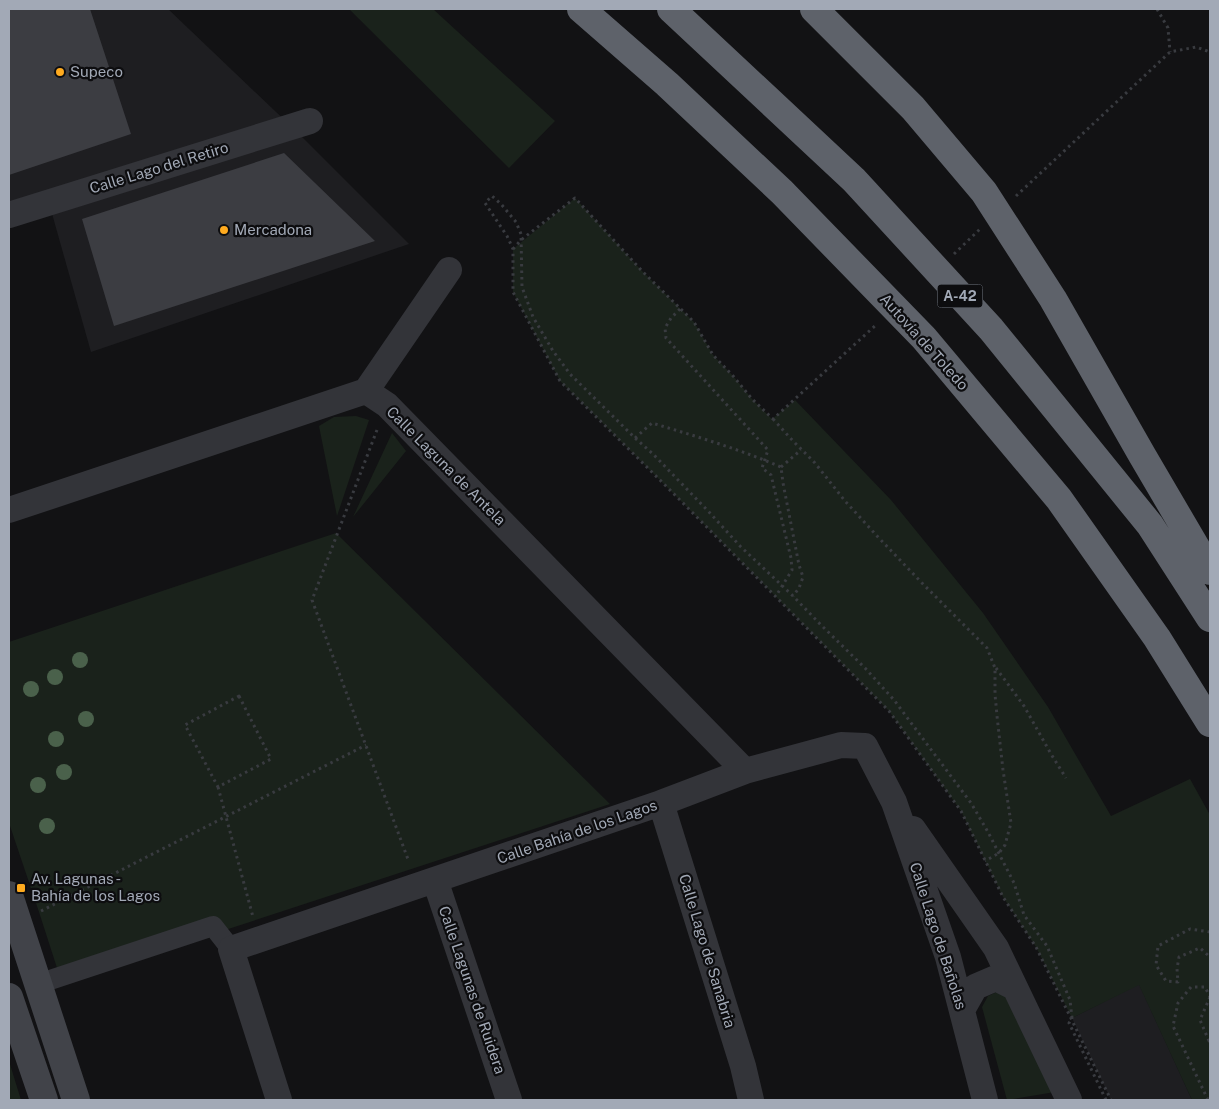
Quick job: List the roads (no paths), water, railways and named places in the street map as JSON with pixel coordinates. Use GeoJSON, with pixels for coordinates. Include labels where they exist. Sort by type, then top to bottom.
{"type":"FeatureCollection","features":[{"type":"Feature","properties":{"kind":"highway","name":"Autovía de Toledo"},"geometry":{"type":"LineString","coordinates":[[581,9],[667,84],[782,192],[924,338],[1059,499],[1157,638],[1210,723]]}},
{"type":"Feature","properties":{"kind":"highway","name":"A-42"},"geometry":{"type":"LineString","coordinates":[[671,9],[854,180],[991,329],[1150,525],[1210,618]]}},
{"type":"Feature","properties":{"kind":"highway"},"geometry":{"type":"LineString","coordinates":[[814,9],[913,108],[984,192],[1053,299],[1210,571]]}},
{"type":"Feature","properties":{"kind":"main road"},"geometry":{"type":"LineString","coordinates":[[12,905],[76,1100]]}},
{"type":"Feature","properties":{"kind":"main road"},"geometry":{"type":"LineString","coordinates":[[9,997],[44,1100]]}},
{"type":"Feature","properties":{"kind":"street","name":"Calle Lago del Retiro"},"geometry":{"type":"LineString","coordinates":[[9,215],[310,121]]}},
{"type":"Feature","properties":{"kind":"street"},"geometry":{"type":"LineString","coordinates":[[9,510],[377,398],[449,270]]}},
{"type":"Feature","properties":{"kind":"street","name":"Calle Laguna de Antela"},"geometry":{"type":"LineString","coordinates":[[377,398],[745,771]]}},
{"type":"Feature","properties":{"kind":"street","name":"Calle Bahía de los Lagos"},"geometry":{"type":"LineString","coordinates":[[231,949],[661,803],[745,771],[841,745],[865,746],[894,802]]}},
{"type":"Feature","properties":{"kind":"street"},"geometry":{"type":"LineString","coordinates":[[894,802],[996,948],[1069,1100]]}},
{"type":"Feature","properties":{"kind":"street","name":"Calle Lago de Bañolas"},"geometry":{"type":"LineString","coordinates":[[894,802],[948,957],[985,1100]]}},
{"type":"Feature","properties":{"kind":"street","name":"Calle Lago de Sanabria"},"geometry":{"type":"LineString","coordinates":[[661,803],[742,1066],[750,1100]]}},
{"type":"Feature","properties":{"kind":"street","name":"Calle Lagunas de Ruidera"},"geometry":{"type":"LineString","coordinates":[[427,883],[509,1100]]}},
{"type":"Feature","properties":{"kind":"street"},"geometry":{"type":"LineString","coordinates":[[38,984],[213,926],[231,949],[279,1100]]}},
{"type":"Feature","properties":{"kind":"street"},"geometry":{"type":"LineString","coordinates":[[962,1010],[974,987],[996,978],[1014,987]]}},
{"type":"Feature","properties":{"kind":"place","name":"Supeco"},"geometry":{"type":"Point","coordinates":[60,72]}},
{"type":"Feature","properties":{"kind":"place","name":"Mercadona"},"geometry":{"type":"Point","coordinates":[224,230]}},
{"type":"Feature","properties":{"kind":"place","name":"Av. Lagunas - Bahía de los Lagos"},"geometry":{"type":"Point","coordinates":[21,888]}}]}
